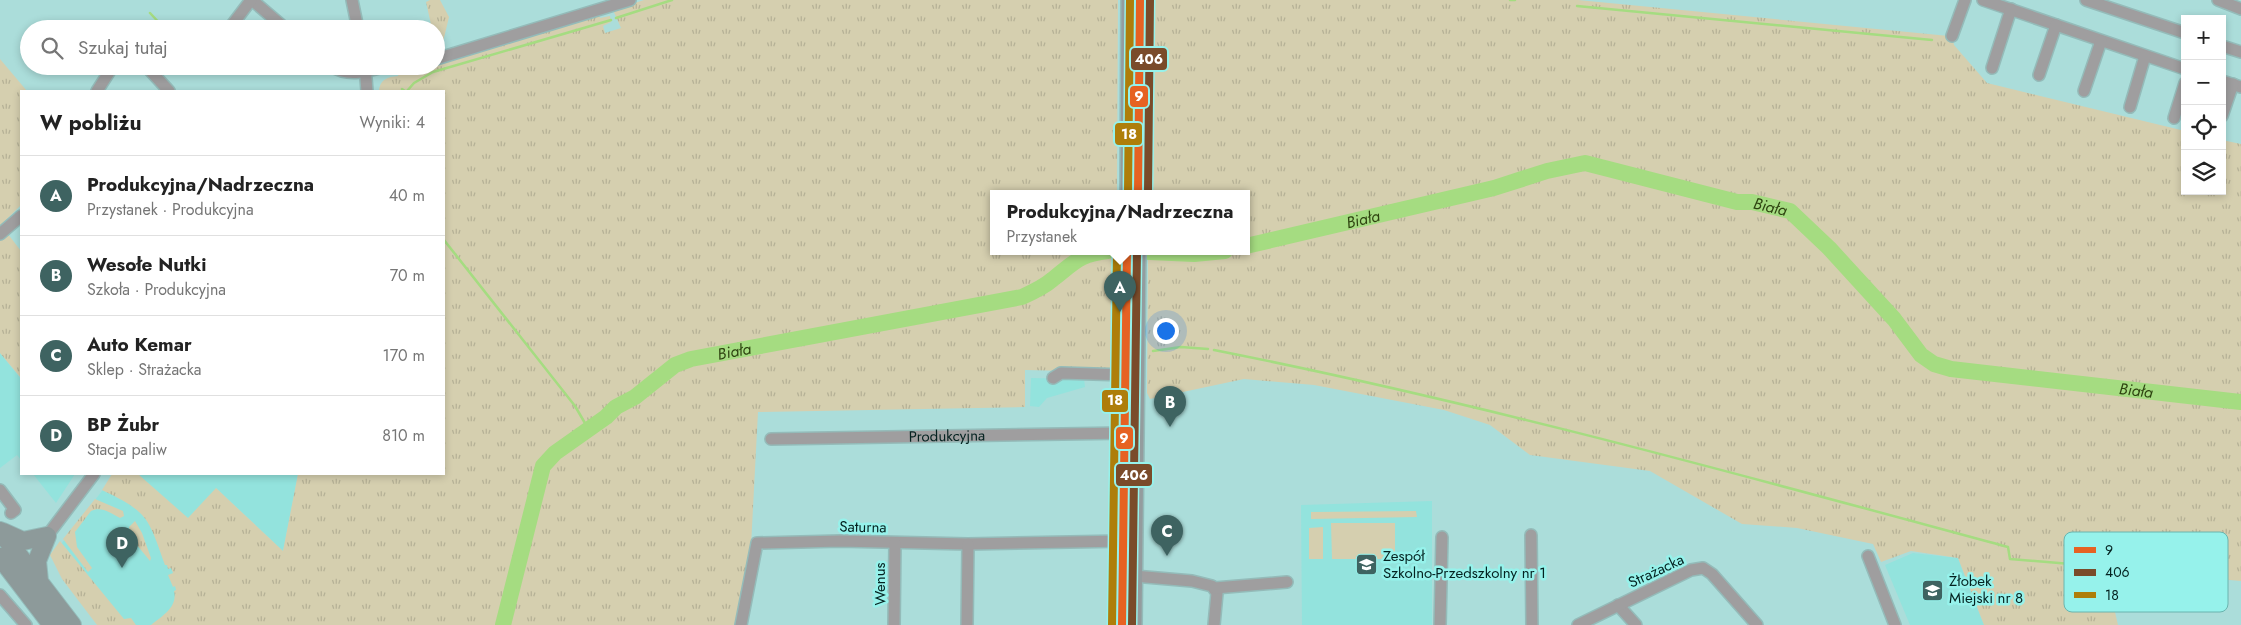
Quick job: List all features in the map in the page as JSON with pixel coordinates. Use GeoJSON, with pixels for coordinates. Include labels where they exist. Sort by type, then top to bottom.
{"type":"FeatureCollection","features":[{"type":"Feature","properties":{"kind":"highway"},"geometry":{"type":"LineString","coordinates":[[0,531],[23,541],[47,536]]}},
{"type":"Feature","properties":{"kind":"highway"},"geometry":{"type":"LineString","coordinates":[[0,531],[72,625]]}},
{"type":"Feature","properties":{"kind":"highway"},"geometry":{"type":"LineString","coordinates":[[39,582],[37,561],[47,536]]}},
{"type":"Feature","properties":{"kind":"highway"},"geometry":{"type":"LineString","coordinates":[[0,557],[52,625]]}},
{"type":"Feature","properties":{"kind":"main road"},"geometry":{"type":"LineString","coordinates":[[1128,190],[1130,0]]}},
{"type":"Feature","properties":{"kind":"main road"},"geometry":{"type":"LineString","coordinates":[[1138,190],[1140,0]]}},
{"type":"Feature","properties":{"kind":"main road"},"geometry":{"type":"LineString","coordinates":[[1122,625],[1124,433],[1132,256]]}},
{"type":"Feature","properties":{"kind":"main road"},"geometry":{"type":"LineString","coordinates":[[1132,256],[1134,625]]}},
{"type":"Feature","properties":{"kind":"street"},"geometry":{"type":"LineString","coordinates":[[236,20],[251,0],[275,20]]}},
{"type":"Feature","properties":{"kind":"street"},"geometry":{"type":"LineString","coordinates":[[352,0],[356,20]]}},
{"type":"Feature","properties":{"kind":"street"},"geometry":{"type":"LineString","coordinates":[[445,56],[630,0]]}},
{"type":"Feature","properties":{"kind":"street"},"geometry":{"type":"LineString","coordinates":[[1952,36],[1966,0]]}},
{"type":"Feature","properties":{"kind":"street"},"geometry":{"type":"LineString","coordinates":[[1983,0],[2181,68]]}},
{"type":"Feature","properties":{"kind":"street"},"geometry":{"type":"LineString","coordinates":[[2087,0],[2181,32]]}},
{"type":"Feature","properties":{"kind":"street"},"geometry":{"type":"LineString","coordinates":[[2218,0],[2241,9]]}},
{"type":"Feature","properties":{"kind":"street"},"geometry":{"type":"LineString","coordinates":[[1992,68],[2011,9]]}},
{"type":"Feature","properties":{"kind":"street"},"geometry":{"type":"LineString","coordinates":[[2039,75],[2056,25]]}},
{"type":"Feature","properties":{"kind":"street"},"geometry":{"type":"LineString","coordinates":[[2084,91],[2101,41]]}},
{"type":"Feature","properties":{"kind":"street"},"geometry":{"type":"LineString","coordinates":[[2226,47],[2241,52]]}},
{"type":"Feature","properties":{"kind":"street"},"geometry":{"type":"LineString","coordinates":[[2130,107],[2145,56]]}},
{"type":"Feature","properties":{"kind":"street"},"geometry":{"type":"LineString","coordinates":[[98,90],[107,75]]}},
{"type":"Feature","properties":{"kind":"street"},"geometry":{"type":"LineString","coordinates":[[154,75],[168,90]]}},
{"type":"Feature","properties":{"kind":"street"},"geometry":{"type":"LineString","coordinates":[[366,75],[367,90]]}},
{"type":"Feature","properties":{"kind":"street"},"geometry":{"type":"LineString","coordinates":[[2225,105],[2232,84]]}},
{"type":"Feature","properties":{"kind":"street"},"geometry":{"type":"LineString","coordinates":[[2174,118],[2181,96]]}},
{"type":"Feature","properties":{"kind":"street"},"geometry":{"type":"LineString","coordinates":[[0,234],[20,217]]}},
{"type":"Feature","properties":{"kind":"street"},"geometry":{"type":"LineString","coordinates":[[1053,378],[1061,374],[1126,374]]}},
{"type":"Feature","properties":{"kind":"street","name":"Produkcyjna"},"geometry":{"type":"LineString","coordinates":[[771,439],[1124,433]]}},
{"type":"Feature","properties":{"kind":"street"},"geometry":{"type":"LineString","coordinates":[[47,536],[93,475]]}},
{"type":"Feature","properties":{"kind":"street"},"geometry":{"type":"LineString","coordinates":[[0,490],[15,510],[11,513]]}},
{"type":"Feature","properties":{"kind":"street"},"geometry":{"type":"LineString","coordinates":[[1531,535],[1532,625]]}},
{"type":"Feature","properties":{"kind":"street"},"geometry":{"type":"LineString","coordinates":[[1440,625],[1442,537]]}},
{"type":"Feature","properties":{"kind":"street","name":"Saturna"},"geometry":{"type":"LineString","coordinates":[[741,625],[757,543],[968,544],[1124,541]]}},
{"type":"Feature","properties":{"kind":"street","name":"Wenus"},"geometry":{"type":"LineString","coordinates":[[894,625],[895,543]]}},
{"type":"Feature","properties":{"kind":"street"},"geometry":{"type":"LineString","coordinates":[[967,625],[968,544]]}},
{"type":"Feature","properties":{"kind":"street"},"geometry":{"type":"LineString","coordinates":[[1868,556],[1896,625]]}},
{"type":"Feature","properties":{"kind":"street","name":"Strażacka"},"geometry":{"type":"LineString","coordinates":[[1578,625],[1692,570],[1703,568],[1712,574],[1758,625]]}},
{"type":"Feature","properties":{"kind":"street"},"geometry":{"type":"LineString","coordinates":[[1134,576],[1209,584],[1215,588],[1287,582]]}},
{"type":"Feature","properties":{"kind":"street"},"geometry":{"type":"LineString","coordinates":[[1214,625],[1217,599],[1215,588]]}},
{"type":"Feature","properties":{"kind":"street"},"geometry":{"type":"LineString","coordinates":[[0,595],[26,625]]}},
{"type":"Feature","properties":{"kind":"street"},"geometry":{"type":"LineString","coordinates":[[1618,605],[1636,625]]}},
{"type":"Feature","properties":{"kind":"shaded area"},"geometry":{"type":"Polygon","coordinates":[[[0,353],[20,378],[20,459],[17,455],[0,468],[0,353]]]}},
{"type":"Feature","properties":{"kind":"shaded area"},"geometry":{"type":"Polygon","coordinates":[[[1031,378],[1084,379],[1085,387],[1047,398],[1039,407],[1030,406],[1031,378]]]}},
{"type":"Feature","properties":{"kind":"shaded area"},"geometry":{"type":"Polygon","coordinates":[[[34,475],[74,475],[56,503],[34,475]]]}},
{"type":"Feature","properties":{"kind":"shaded area"},"geometry":{"type":"Polygon","coordinates":[[[114,475],[298,475],[283,551],[216,488],[223,549],[165,625],[109,625],[55,552],[114,475]]]}},
{"type":"Feature","properties":{"kind":"shaded area","name":"Zespół Szkolno-Przedszkolny nr 1"},"geometry":{"type":"Polygon","coordinates":[[[1432,501],[1432,625],[1302,625],[1301,505],[1432,501]]]}},
{"type":"Feature","properties":{"kind":"shaded area","name":"Żłobek Miejski nr 8"},"geometry":{"type":"Polygon","coordinates":[[[1913,553],[1958,558],[1984,625],[1910,625],[1885,565],[1913,553]]]}},
{"type":"Feature","properties":{"kind":"green space"},"geometry":{"type":"Polygon","coordinates":[[[440,0],[449,17],[445,34],[445,20],[430,20],[426,2],[440,0]]]}},
{"type":"Feature","properties":{"kind":"green space"},"geometry":{"type":"Polygon","coordinates":[[[644,0],[1118,0],[1117,190],[990,190],[990,255],[1116,255],[1115,372],[1025,370],[1025,407],[758,412],[751,546],[736,625],[151,625],[168,611],[174,602],[174,591],[176,590],[168,575],[173,573],[171,568],[168,569],[167,565],[165,565],[150,526],[144,518],[129,504],[102,490],[111,475],[139,475],[188,518],[216,488],[283,551],[298,475],[445,475],[445,90],[379,90],[381,84],[388,78],[398,75],[445,75],[445,60],[599,14],[600,18],[610,16],[611,22],[603,26],[605,33],[621,28],[613,10],[644,0]]]}},
{"type":"Feature","properties":{"kind":"green space"},"geometry":{"type":"Polygon","coordinates":[[[1151,0],[1578,0],[1952,36],[1954,45],[1987,83],[2181,130],[2181,195],[2226,195],[2226,141],[2241,144],[2241,581],[2228,580],[2228,532],[2064,532],[2064,612],[2115,612],[2118,625],[1984,625],[1958,558],[1911,551],[1881,562],[1873,544],[1797,528],[1742,524],[1650,471],[1530,455],[1490,425],[1444,410],[1314,385],[1244,379],[1150,399],[1147,393],[1148,255],[1250,255],[1250,190],[1149,190],[1151,0]]]}},
{"type":"Feature","properties":{"kind":"green space"},"geometry":{"type":"Polygon","coordinates":[[[0,59],[26,90],[20,90],[20,206],[1,225],[20,250],[20,377],[0,353],[0,59]]]}},
{"type":"Feature","properties":{"kind":"green space"},"geometry":{"type":"Polygon","coordinates":[[[95,499],[123,511],[124,516],[120,518],[99,509],[91,511],[75,532],[77,547],[92,568],[88,572],[63,539],[95,499]]]}},
{"type":"Feature","properties":{"kind":"green space"},"geometry":{"type":"Polygon","coordinates":[[[1416,511],[1417,517],[1311,519],[1311,512],[1416,511]]]}},
{"type":"Feature","properties":{"kind":"green space"},"geometry":{"type":"Polygon","coordinates":[[[135,521],[142,533],[151,558],[150,561],[132,539],[129,527],[135,521]]]}},
{"type":"Feature","properties":{"kind":"green space"},"geometry":{"type":"Polygon","coordinates":[[[1331,523],[1395,523],[1395,559],[1332,559],[1331,523]]]}},
{"type":"Feature","properties":{"kind":"green space"},"geometry":{"type":"Polygon","coordinates":[[[1323,527],[1323,559],[1309,559],[1309,528],[1323,527]]]}},
{"type":"Feature","properties":{"kind":"green space"},"geometry":{"type":"Polygon","coordinates":[[[60,541],[124,619],[131,618],[136,625],[97,625],[62,579],[50,555],[60,541]]]}},
{"type":"Feature","properties":{"kind":"waterway"},"geometry":{"type":"LineString","coordinates":[[616,18],[672,0]]}},
{"type":"Feature","properties":{"kind":"waterway"},"geometry":{"type":"LineString","coordinates":[[1510,0],[1515,0]]}},
{"type":"Feature","properties":{"kind":"waterway"},"geometry":{"type":"LineString","coordinates":[[1577,6],[1932,40]]}},
{"type":"Feature","properties":{"kind":"waterway"},"geometry":{"type":"LineString","coordinates":[[150,13],[157,20]]}},
{"type":"Feature","properties":{"kind":"waterway"},"geometry":{"type":"LineString","coordinates":[[445,68],[611,20]]}},
{"type":"Feature","properties":{"kind":"waterway"},"geometry":{"type":"LineString","coordinates":[[408,90],[414,83],[428,75]]}},
{"type":"Feature","properties":{"kind":"waterway","name":"Biała"},"geometry":{"type":"LineString","coordinates":[[1250,245],[1494,188],[1547,171],[1585,163],[1737,202],[1752,202],[1790,211],[1829,248],[1894,319],[1921,355],[1934,364],[1951,369],[2241,402]]}},
{"type":"Feature","properties":{"kind":"waterway"},"geometry":{"type":"LineString","coordinates":[[445,241],[575,406],[589,430]]}},
{"type":"Feature","properties":{"kind":"waterway","name":"Biała"},"geometry":{"type":"LineString","coordinates":[[503,625],[543,466],[555,453],[606,417],[616,407],[635,397],[675,365],[691,359],[1022,297],[1046,284],[1072,264],[1088,255]]}},
{"type":"Feature","properties":{"kind":"waterway"},"geometry":{"type":"LineString","coordinates":[[1153,351],[1181,347],[1208,349]]}},
{"type":"Feature","properties":{"kind":"waterway"},"geometry":{"type":"LineString","coordinates":[[1214,350],[1414,393],[1712,467],[2008,547],[2010,559],[2064,564]]}},
{"type":"Feature","properties":{"kind":"transit line","name":"18"},"geometry":{"type":"LineString","coordinates":[[1128,190],[1130,0]]}},
{"type":"Feature","properties":{"kind":"transit line","name":"9"},"geometry":{"type":"LineString","coordinates":[[1138,190],[1140,0]]}},
{"type":"Feature","properties":{"kind":"transit line","name":"406"},"geometry":{"type":"LineString","coordinates":[[1148,190],[1150,0]]}},
{"type":"Feature","properties":{"kind":"transit line","name":"18"},"geometry":{"type":"LineString","coordinates":[[1112,625],[1117,255]]}},
{"type":"Feature","properties":{"kind":"transit line","name":"9"},"geometry":{"type":"LineString","coordinates":[[1122,625],[1127,255]]}},
{"type":"Feature","properties":{"kind":"transit line","name":"406"},"geometry":{"type":"LineString","coordinates":[[1132,625],[1137,255]]}},
{"type":"Feature","properties":{"kind":"place","name":"Produkcyjna/Nadrzeczna"},"geometry":{"type":"Point","coordinates":[1120,312]}},
{"type":"Feature","properties":{"kind":"place","name":"Wesołe Nutki"},"geometry":{"type":"Point","coordinates":[1170,427]}},
{"type":"Feature","properties":{"kind":"place","name":"Auto Kemar"},"geometry":{"type":"Point","coordinates":[1167,556]}},
{"type":"Feature","properties":{"kind":"place","name":"Zespół Szkolno-Przedszkolny nr 1"},"geometry":{"type":"Point","coordinates":[1367,565]}},
{"type":"Feature","properties":{"kind":"place","name":"BP Żubr"},"geometry":{"type":"Point","coordinates":[122,568]}},
{"type":"Feature","properties":{"kind":"place","name":"Żłobek Miejski nr 8"},"geometry":{"type":"Point","coordinates":[1933,590]}}]}
